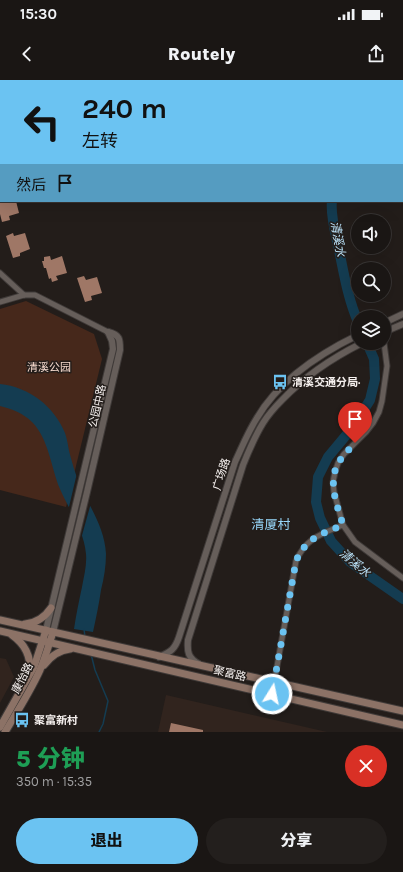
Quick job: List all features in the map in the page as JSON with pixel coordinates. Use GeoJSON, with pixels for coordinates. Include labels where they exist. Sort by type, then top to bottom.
{"type":"FeatureCollection","features":[{"type":"Feature","properties":{"kind":"main road"},"geometry":{"type":"LineString","coordinates":[[19,624],[31,624],[39,620],[46,616],[51,608]]}},
{"type":"Feature","properties":{"kind":"main road"},"geometry":{"type":"LineString","coordinates":[[0,620],[49,631]]}},
{"type":"Feature","properties":{"kind":"main road"},"geometry":{"type":"LineString","coordinates":[[0,631],[74,648]]}},
{"type":"Feature","properties":{"kind":"main road","name":"聚富路"},"geometry":{"type":"LineString","coordinates":[[49,631],[403,711]]}},
{"type":"Feature","properties":{"kind":"main road","name":"康怡路"},"geometry":{"type":"LineString","coordinates":[[5,732],[40,670],[49,631]]}},
{"type":"Feature","properties":{"kind":"main road"},"geometry":{"type":"LineString","coordinates":[[8,633],[19,640],[25,648],[30,666],[30,675]]}},
{"type":"Feature","properties":{"kind":"main road","name":"康怡路"},"geometry":{"type":"LineString","coordinates":[[0,727],[30,675],[46,642]]}},
{"type":"Feature","properties":{"kind":"main road","name":"聚富路"},"geometry":{"type":"LineString","coordinates":[[74,648],[403,725]]}},
{"type":"Feature","properties":{"kind":"main road"},"geometry":{"type":"LineString","coordinates":[[40,670],[48,660],[57,653],[66,649],[74,648]]}},
{"type":"Feature","properties":{"kind":"street"},"geometry":{"type":"LineString","coordinates":[[0,273],[24,295]]}},
{"type":"Feature","properties":{"kind":"street"},"geometry":{"type":"LineString","coordinates":[[0,302],[24,295]]}},
{"type":"Feature","properties":{"kind":"street","name":"公园中路"},"geometry":{"type":"LineString","coordinates":[[24,295],[35,295],[42,298],[108,332],[114,333],[118,336],[120,341],[120,350],[77,533],[49,631]]}},
{"type":"Feature","properties":{"kind":"street"},"geometry":{"type":"LineString","coordinates":[[391,319],[403,314]]}},
{"type":"Feature","properties":{"kind":"street"},"geometry":{"type":"LineString","coordinates":[[391,329],[403,324]]}},
{"type":"Feature","properties":{"kind":"street","name":"公园中路"},"geometry":{"type":"LineString","coordinates":[[51,608],[113,349],[108,332]]}},
{"type":"Feature","properties":{"kind":"street","name":"广场路"},"geometry":{"type":"LineString","coordinates":[[159,657],[169,653],[176,646],[180,637],[235,462],[257,417],[285,383],[330,349],[351,338]]}},
{"type":"Feature","properties":{"kind":"street","name":"广场路"},"geometry":{"type":"LineString","coordinates":[[204,667],[189,656],[187,648],[188,640],[243,465],[253,440],[276,406],[291,390],[310,374],[351,349]]}},
{"type":"Feature","properties":{"kind":"street"},"geometry":{"type":"LineString","coordinates":[[385,350],[387,366],[379,412],[374,423],[344,454],[338,463],[334,472],[333,482],[334,492],[343,525],[355,542],[403,578]]}},
{"type":"Feature","properties":{"kind":"street"},"geometry":{"type":"LineString","coordinates":[[272,694],[296,561],[299,553],[304,546],[317,536],[343,525]]}},
{"type":"Feature","properties":{"kind":"street"},"geometry":{"type":"LineString","coordinates":[[49,631],[51,608]]}},
{"type":"Feature","properties":{"kind":"shaded area"},"geometry":{"type":"Polygon","coordinates":[[[0,658],[6,659],[14,677],[0,703],[0,658]]]}},
{"type":"Feature","properties":{"kind":"shaded area"},"geometry":{"type":"Polygon","coordinates":[[[166,695],[327,732],[158,732],[166,695]]]}},
{"type":"Feature","properties":{"kind":"green space","name":"清溪公园"},"geometry":{"type":"Polygon","coordinates":[[[26,301],[94,334],[102,359],[66,507],[0,490],[0,309],[26,301]]]}},
{"type":"Feature","properties":{"kind":"water"},"geometry":{"type":"Polygon","coordinates":[[[0,384],[21,389],[30,394],[47,406],[54,414],[65,433],[78,479],[100,526],[105,544],[106,563],[93,632],[74,629],[86,562],[85,545],[79,528],[60,489],[46,445],[38,429],[25,416],[0,406],[0,384]]]}},
{"type":"Feature","properties":{"kind":"pier"},"geometry":{"type":"Polygon","coordinates":[[[77,473],[91,503],[81,539],[79,531],[68,511],[77,473]]]}},
{"type":"Feature","properties":{"kind":"building"},"geometry":{"type":"Polygon","coordinates":[[[0,202],[16,202],[19,213],[9,216],[10,220],[2,222],[0,202]]]}},
{"type":"Feature","properties":{"kind":"building"},"geometry":{"type":"Polygon","coordinates":[[[13,233],[14,236],[25,233],[30,249],[20,253],[20,256],[13,258],[6,236],[13,233]]]}},
{"type":"Feature","properties":{"kind":"building"},"geometry":{"type":"Polygon","coordinates":[[[50,256],[51,260],[62,256],[67,273],[56,276],[58,280],[52,282],[51,278],[49,279],[42,261],[44,261],[44,257],[50,256]]]}},
{"type":"Feature","properties":{"kind":"building"},"geometry":{"type":"Polygon","coordinates":[[[84,276],[86,280],[97,277],[102,293],[91,296],[92,300],[85,302],[77,278],[84,276]]]}},
{"type":"Feature","properties":{"kind":"building"},"geometry":{"type":"Polygon","coordinates":[[[171,723],[203,730],[203,732],[169,732],[171,723]]]}},
{"type":"Feature","properties":{"kind":"waterway","name":"清溪水"},"geometry":{"type":"LineString","coordinates":[[332,202],[333,219],[345,277],[354,310]]}},
{"type":"Feature","properties":{"kind":"waterway","name":"清溪水"},"geometry":{"type":"LineString","coordinates":[[370,350],[374,359],[375,379],[370,400],[353,427],[328,457],[318,477],[316,502],[320,518],[331,541],[350,562],[403,599]]}},
{"type":"Feature","properties":{"kind":"waterway"},"geometry":{"type":"LineString","coordinates":[[84,629],[85,637]]}},
{"type":"Feature","properties":{"kind":"waterway"},"geometry":{"type":"LineString","coordinates":[[91,654],[95,670],[108,701],[103,724],[99,732]]}},
{"type":"Feature","properties":{"kind":"place","name":"清溪交通分局·"},"geometry":{"type":"Point","coordinates":[280,382]}},
{"type":"Feature","properties":{"kind":"place","name":"聚富新村"},"geometry":{"type":"Point","coordinates":[22,720]}},
{"type":"Feature","properties":{"kind":"district","name":"清厦村"},"geometry":{"type":"Point","coordinates":[271,524]}},
{"type":"Feature","properties":{"kind":"route"},"geometry":{"type":"LineString","coordinates":[[272,694],[296,561],[299,553],[310,541],[317,536],[343,525],[334,492],[334,472],[344,454],[355,443]]}}]}
